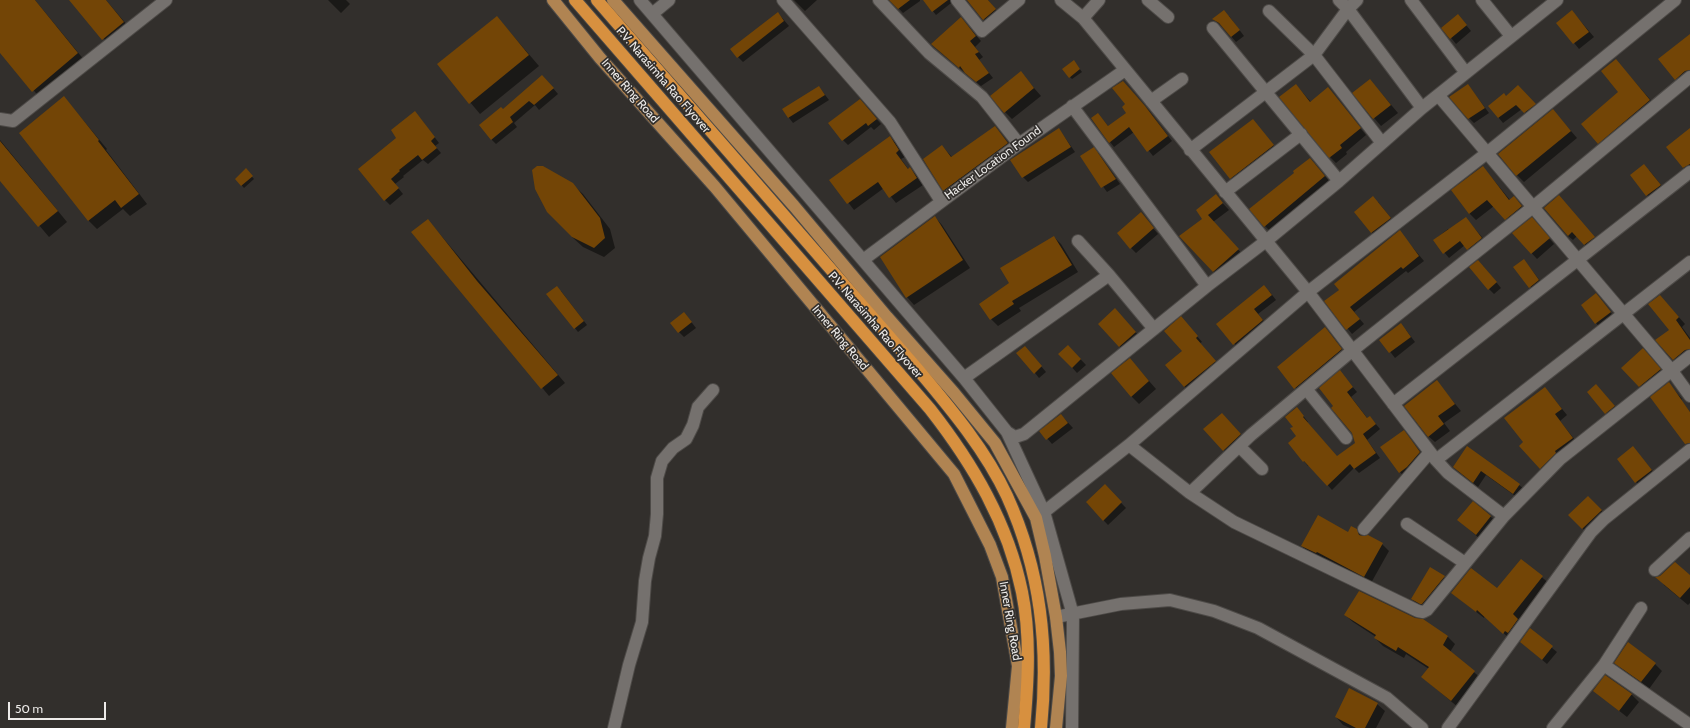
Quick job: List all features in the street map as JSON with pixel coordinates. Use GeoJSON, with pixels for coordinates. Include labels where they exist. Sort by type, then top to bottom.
{"type":"FeatureCollection","features":[{"type":"Feature","properties":{"kind":"highway","name":"P.V. Narasimha Rao Flyover"},"geometry":{"type":"LineString","coordinates":[[575,0],[930,409],[954,440],[975,474],[992,503],[1006,534],[1022,593],[1026,623],[1027,652],[1024,728]]}},
{"type":"Feature","properties":{"kind":"highway","name":"P.V. Narasimha Rao Flyover"},"geometry":{"type":"LineString","coordinates":[[597,0],[924,378],[967,431],[990,466],[1006,496],[1020,530],[1037,589],[1042,620],[1044,651],[1041,728]]}},
{"type":"Feature","properties":{"kind":"main road","name":"Inner Ring Road"},"geometry":{"type":"LineString","coordinates":[[553,0],[600,58],[715,187],[954,474],[990,545],[1002,577],[1018,666],[1012,728]]}},
{"type":"Feature","properties":{"kind":"main road"},"geometry":{"type":"LineString","coordinates":[[613,0],[794,206],[986,432],[995,443],[1040,515],[1045,556],[1056,617],[1061,676],[1056,728]]}},
{"type":"Feature","properties":{"kind":"street"},"geometry":{"type":"LineString","coordinates":[[0,119],[13,121],[166,0]]}},
{"type":"Feature","properties":{"kind":"street"},"geometry":{"type":"LineString","coordinates":[[640,0],[964,378],[1007,432],[1040,515],[1073,615],[1072,728]]}},
{"type":"Feature","properties":{"kind":"street"},"geometry":{"type":"LineString","coordinates":[[652,14],[669,0]]}},
{"type":"Feature","properties":{"kind":"street"},"geometry":{"type":"LineString","coordinates":[[783,0],[890,122],[941,201]]}},
{"type":"Feature","properties":{"kind":"street"},"geometry":{"type":"LineString","coordinates":[[879,0],[929,53],[982,97],[1019,144]]}},
{"type":"Feature","properties":{"kind":"street"},"geometry":{"type":"LineString","coordinates":[[957,0],[982,31],[1019,0]]}},
{"type":"Feature","properties":{"kind":"street"},"geometry":{"type":"LineString","coordinates":[[1061,0],[1083,18],[1190,150],[1266,240],[1308,292],[1448,474],[1504,516]]}},
{"type":"Feature","properties":{"kind":"street"},"geometry":{"type":"LineString","coordinates":[[1083,18],[1099,0]]}},
{"type":"Feature","properties":{"kind":"street"},"geometry":{"type":"LineString","coordinates":[[1148,0],[1168,17]]}},
{"type":"Feature","properties":{"kind":"street"},"geometry":{"type":"LineString","coordinates":[[1339,0],[1348,9],[1422,108]]}},
{"type":"Feature","properties":{"kind":"street"},"geometry":{"type":"LineString","coordinates":[[1190,150],[1314,55],[1348,9],[1357,0]]}},
{"type":"Feature","properties":{"kind":"street"},"geometry":{"type":"LineString","coordinates":[[1411,0],[1466,73]]}},
{"type":"Feature","properties":{"kind":"street"},"geometry":{"type":"LineString","coordinates":[[1482,0],[1512,36]]}},
{"type":"Feature","properties":{"kind":"street"},"geometry":{"type":"LineString","coordinates":[[1007,432],[1016,437],[1024,434],[1266,240],[1339,180],[1422,108],[1557,0]]}},
{"type":"Feature","properties":{"kind":"street"},"geometry":{"type":"LineString","coordinates":[[1040,515],[1129,445],[1308,292],[1487,153],[1675,0]]}},
{"type":"Feature","properties":{"kind":"street"},"geometry":{"type":"LineString","coordinates":[[1269,11],[1314,55],[1382,143]]}},
{"type":"Feature","properties":{"kind":"street"},"geometry":{"type":"LineString","coordinates":[[1213,28],[1339,180]]}},
{"type":"Feature","properties":{"kind":"street","name":"Hacker Location Found"},"geometry":{"type":"LineString","coordinates":[[863,260],[1019,144],[1125,70]]}},
{"type":"Feature","properties":{"kind":"street"},"geometry":{"type":"LineString","coordinates":[[1190,493],[1251,435],[1307,390],[1353,350],[1533,207],[1690,77]]}},
{"type":"Feature","properties":{"kind":"street"},"geometry":{"type":"LineString","coordinates":[[1151,101],[1182,79]]}},
{"type":"Feature","properties":{"kind":"street"},"geometry":{"type":"LineString","coordinates":[[1438,95],[1672,371],[1690,396]]}},
{"type":"Feature","properties":{"kind":"street"},"geometry":{"type":"LineString","coordinates":[[1072,106],[1207,286]]}},
{"type":"Feature","properties":{"kind":"street"},"geometry":{"type":"LineString","coordinates":[[1226,192],[1301,134]]}},
{"type":"Feature","properties":{"kind":"street"},"geometry":{"type":"LineString","coordinates":[[1393,404],[1690,172]]}},
{"type":"Feature","properties":{"kind":"street"},"geometry":{"type":"LineString","coordinates":[[1078,241],[1109,275],[1154,329]]}},
{"type":"Feature","properties":{"kind":"street"},"geometry":{"type":"LineString","coordinates":[[1364,529],[1433,456],[1690,262]]}},
{"type":"Feature","properties":{"kind":"street"},"geometry":{"type":"LineString","coordinates":[[964,378],[1109,275]]}},
{"type":"Feature","properties":{"kind":"street"},"geometry":{"type":"LineString","coordinates":[[1129,445],[1190,493],[1234,522],[1418,611],[1423,612],[1428,610],[1504,516],[1560,459],[1690,356]]}},
{"type":"Feature","properties":{"kind":"street"},"geometry":{"type":"LineString","coordinates":[[614,728],[629,665],[642,622],[646,574],[655,536],[657,514],[657,478],[662,461],[673,448],[686,439],[693,425],[698,407],[713,390]]}},
{"type":"Feature","properties":{"kind":"street"},"geometry":{"type":"LineString","coordinates":[[1307,390],[1346,438]]}},
{"type":"Feature","properties":{"kind":"street"},"geometry":{"type":"LineString","coordinates":[[1240,447],[1262,469]]}},
{"type":"Feature","properties":{"kind":"street"},"geometry":{"type":"LineString","coordinates":[[1448,728],[1591,532],[1604,519],[1690,450]]}},
{"type":"Feature","properties":{"kind":"street"},"geometry":{"type":"LineString","coordinates":[[1407,524],[1465,563]]}},
{"type":"Feature","properties":{"kind":"street"},"geometry":{"type":"LineString","coordinates":[[1655,570],[1690,538]]}},
{"type":"Feature","properties":{"kind":"street"},"geometry":{"type":"LineString","coordinates":[[1056,617],[1073,615],[1121,604],[1170,600],[1214,611],[1258,628],[1387,698],[1422,728]]}},
{"type":"Feature","properties":{"kind":"street"},"geometry":{"type":"LineString","coordinates":[[1553,728],[1604,665],[1641,608]]}},
{"type":"Feature","properties":{"kind":"street"},"geometry":{"type":"LineString","coordinates":[[1604,665],[1690,725]]}},
{"type":"Feature","properties":{"kind":"building"},"geometry":{"type":"Polygon","coordinates":[[[0,0],[35,0],[78,53],[32,92],[0,53],[0,0]]]}},
{"type":"Feature","properties":{"kind":"building"},"geometry":{"type":"Polygon","coordinates":[[[69,0],[106,0],[124,22],[102,40],[69,0]]]}},
{"type":"Feature","properties":{"kind":"building"},"geometry":{"type":"Polygon","coordinates":[[[889,0],[910,0],[898,9],[889,0]]]}},
{"type":"Feature","properties":{"kind":"building"},"geometry":{"type":"Polygon","coordinates":[[[923,0],[948,0],[932,12],[923,0]]]}},
{"type":"Feature","properties":{"kind":"building"},"geometry":{"type":"Polygon","coordinates":[[[967,0],[988,0],[996,9],[983,20],[967,0]]]}},
{"type":"Feature","properties":{"kind":"building"},"geometry":{"type":"Polygon","coordinates":[[[1224,10],[1240,30],[1231,37],[1219,23],[1212,19],[1224,10]]]}},
{"type":"Feature","properties":{"kind":"building"},"geometry":{"type":"Polygon","coordinates":[[[1572,10],[1589,32],[1573,44],[1556,23],[1572,10]]]}},
{"type":"Feature","properties":{"kind":"building"},"geometry":{"type":"Polygon","coordinates":[[[778,12],[784,21],[737,58],[730,49],[778,12]]]}},
{"type":"Feature","properties":{"kind":"building"},"geometry":{"type":"Polygon","coordinates":[[[1458,14],[1467,25],[1450,39],[1441,28],[1458,14]]]}},
{"type":"Feature","properties":{"kind":"building"},"geometry":{"type":"Polygon","coordinates":[[[497,16],[529,55],[469,104],[437,64],[497,16]]]}},
{"type":"Feature","properties":{"kind":"building"},"geometry":{"type":"Polygon","coordinates":[[[961,17],[976,36],[970,41],[979,52],[975,54],[989,73],[976,82],[965,73],[960,66],[959,68],[931,44],[961,17]]]}},
{"type":"Feature","properties":{"kind":"building"},"geometry":{"type":"Polygon","coordinates":[[[1690,34],[1690,70],[1685,71],[1675,80],[1658,59],[1690,34]]]}},
{"type":"Feature","properties":{"kind":"building"},"geometry":{"type":"Polygon","coordinates":[[[1616,59],[1650,100],[1598,144],[1581,124],[1618,92],[1601,71],[1616,59]]]}},
{"type":"Feature","properties":{"kind":"building"},"geometry":{"type":"Polygon","coordinates":[[[1074,60],[1080,69],[1069,78],[1062,69],[1074,60]]]}},
{"type":"Feature","properties":{"kind":"building"},"geometry":{"type":"Polygon","coordinates":[[[1021,71],[1034,88],[1004,113],[990,96],[1021,71]]]}},
{"type":"Feature","properties":{"kind":"building"},"geometry":{"type":"Polygon","coordinates":[[[542,75],[554,88],[534,105],[529,101],[510,117],[513,122],[491,140],[479,125],[501,107],[503,109],[542,75]]]}},
{"type":"Feature","properties":{"kind":"building"},"geometry":{"type":"Polygon","coordinates":[[[1370,79],[1391,105],[1373,119],[1352,93],[1370,79]]]}},
{"type":"Feature","properties":{"kind":"building"},"geometry":{"type":"Polygon","coordinates":[[[1123,81],[1168,136],[1147,152],[1129,127],[1109,143],[1091,118],[1098,113],[1108,126],[1126,113],[1122,107],[1125,104],[1112,88],[1123,81]]]}},
{"type":"Feature","properties":{"kind":"building"},"geometry":{"type":"Polygon","coordinates":[[[1296,84],[1310,102],[1328,87],[1361,128],[1340,145],[1342,148],[1329,158],[1279,97],[1296,84]]]}},
{"type":"Feature","properties":{"kind":"building"},"geometry":{"type":"Polygon","coordinates":[[[1468,84],[1485,108],[1468,119],[1449,97],[1468,84]]]}},
{"type":"Feature","properties":{"kind":"building"},"geometry":{"type":"Polygon","coordinates":[[[1518,85],[1536,104],[1524,113],[1516,105],[1498,118],[1488,106],[1504,93],[1506,96],[1518,85]]]}},
{"type":"Feature","properties":{"kind":"building"},"geometry":{"type":"Polygon","coordinates":[[[819,86],[825,95],[788,118],[782,109],[819,86]]]}},
{"type":"Feature","properties":{"kind":"building"},"geometry":{"type":"Polygon","coordinates":[[[64,96],[139,194],[121,208],[115,200],[88,221],[19,133],[64,96]]]}},
{"type":"Feature","properties":{"kind":"building"},"geometry":{"type":"Polygon","coordinates":[[[860,99],[877,119],[868,126],[866,123],[842,141],[828,123],[860,99]]]}},
{"type":"Feature","properties":{"kind":"building"},"geometry":{"type":"Polygon","coordinates":[[[1553,109],[1571,131],[1516,176],[1498,154],[1553,109]]]}},
{"type":"Feature","properties":{"kind":"building"},"geometry":{"type":"Polygon","coordinates":[[[415,111],[435,137],[431,141],[437,148],[422,160],[418,155],[399,170],[400,171],[391,179],[399,188],[384,201],[358,169],[396,138],[391,130],[415,111]]]}},
{"type":"Feature","properties":{"kind":"building"},"geometry":{"type":"Polygon","coordinates":[[[1253,119],[1274,145],[1230,179],[1209,152],[1253,119]]]}},
{"type":"Feature","properties":{"kind":"building"},"geometry":{"type":"Polygon","coordinates":[[[995,126],[1008,143],[943,191],[923,159],[942,145],[951,157],[995,126]]]}},
{"type":"Feature","properties":{"kind":"building"},"geometry":{"type":"Polygon","coordinates":[[[1059,128],[1071,147],[1022,178],[1010,160],[1059,128]]]}},
{"type":"Feature","properties":{"kind":"building"},"geometry":{"type":"Polygon","coordinates":[[[1690,128],[1690,164],[1683,168],[1666,147],[1690,128]]]}},
{"type":"Feature","properties":{"kind":"building"},"geometry":{"type":"Polygon","coordinates":[[[890,136],[899,150],[896,153],[908,169],[910,167],[917,178],[889,198],[878,182],[847,204],[829,180],[890,136]]]}},
{"type":"Feature","properties":{"kind":"building"},"geometry":{"type":"Polygon","coordinates":[[[0,141],[58,211],[38,227],[0,181],[0,141]]]}},
{"type":"Feature","properties":{"kind":"building"},"geometry":{"type":"Polygon","coordinates":[[[1094,147],[1116,179],[1101,188],[1080,156],[1094,147]]]}},
{"type":"Feature","properties":{"kind":"building"},"geometry":{"type":"Polygon","coordinates":[[[1310,158],[1325,176],[1264,227],[1249,209],[1294,173],[1293,171],[1310,158]]]}},
{"type":"Feature","properties":{"kind":"building"},"geometry":{"type":"Polygon","coordinates":[[[1644,164],[1661,185],[1646,196],[1630,175],[1644,164]]]}},
{"type":"Feature","properties":{"kind":"building"},"geometry":{"type":"Polygon","coordinates":[[[537,166],[543,166],[573,183],[600,218],[605,238],[594,248],[572,237],[547,212],[535,189],[532,170],[537,166]]]}},
{"type":"Feature","properties":{"kind":"building"},"geometry":{"type":"Polygon","coordinates":[[[1483,166],[1509,200],[1514,196],[1522,206],[1505,220],[1487,200],[1469,214],[1451,190],[1483,166]]]}},
{"type":"Feature","properties":{"kind":"building"},"geometry":{"type":"Polygon","coordinates":[[[246,168],[253,176],[241,186],[235,179],[246,168]]]}},
{"type":"Feature","properties":{"kind":"building"},"geometry":{"type":"Polygon","coordinates":[[[1216,194],[1223,203],[1208,215],[1239,249],[1213,272],[1179,236],[1202,219],[1196,210],[1216,194]]]}},
{"type":"Feature","properties":{"kind":"building"},"geometry":{"type":"Polygon","coordinates":[[[1559,195],[1595,237],[1584,245],[1572,232],[1568,236],[1544,208],[1559,195]]]}},
{"type":"Feature","properties":{"kind":"building"},"geometry":{"type":"Polygon","coordinates":[[[1373,196],[1391,218],[1371,233],[1354,212],[1373,196]]]}},
{"type":"Feature","properties":{"kind":"building"},"geometry":{"type":"Polygon","coordinates":[[[1141,212],[1154,228],[1130,249],[1117,233],[1141,212]]]}},
{"type":"Feature","properties":{"kind":"building"},"geometry":{"type":"Polygon","coordinates":[[[935,216],[963,260],[906,298],[880,257],[935,216]]]}},
{"type":"Feature","properties":{"kind":"building"},"geometry":{"type":"Polygon","coordinates":[[[1466,217],[1482,238],[1467,250],[1460,241],[1443,254],[1433,240],[1466,217]]]}},
{"type":"Feature","properties":{"kind":"building"},"geometry":{"type":"Polygon","coordinates":[[[1532,217],[1550,238],[1531,254],[1512,233],[1532,217]]]}},
{"type":"Feature","properties":{"kind":"building"},"geometry":{"type":"Polygon","coordinates":[[[428,219],[477,281],[558,375],[541,389],[411,232],[428,219]]]}},
{"type":"Feature","properties":{"kind":"building"},"geometry":{"type":"Polygon","coordinates":[[[1400,230],[1419,256],[1403,269],[1401,267],[1350,307],[1360,319],[1346,330],[1324,301],[1339,290],[1334,284],[1400,230]]]}},
{"type":"Feature","properties":{"kind":"building"},"geometry":{"type":"Polygon","coordinates":[[[1054,236],[1072,265],[1012,301],[1014,304],[990,320],[979,304],[1009,283],[1000,268],[1054,236]]]}},
{"type":"Feature","properties":{"kind":"building"},"geometry":{"type":"Polygon","coordinates":[[[1524,259],[1539,280],[1529,288],[1513,267],[1524,259]]]}},
{"type":"Feature","properties":{"kind":"building"},"geometry":{"type":"Polygon","coordinates":[[[1478,260],[1497,282],[1488,290],[1469,267],[1478,260]]]}},
{"type":"Feature","properties":{"kind":"building"},"geometry":{"type":"Polygon","coordinates":[[[1264,285],[1272,295],[1254,309],[1263,320],[1233,345],[1216,324],[1264,285]]]}},
{"type":"Feature","properties":{"kind":"building"},"geometry":{"type":"Polygon","coordinates":[[[557,286],[584,321],[574,329],[546,294],[557,286]]]}},
{"type":"Feature","properties":{"kind":"building"},"geometry":{"type":"Polygon","coordinates":[[[1596,293],[1611,312],[1595,324],[1581,305],[1596,293]]]}},
{"type":"Feature","properties":{"kind":"building"},"geometry":{"type":"Polygon","coordinates":[[[1660,295],[1679,317],[1676,320],[1690,340],[1690,349],[1685,350],[1673,360],[1655,340],[1669,330],[1648,304],[1660,295]]]}},
{"type":"Feature","properties":{"kind":"building"},"geometry":{"type":"Polygon","coordinates":[[[1115,308],[1136,332],[1119,347],[1098,324],[1115,308]]]}},
{"type":"Feature","properties":{"kind":"building"},"geometry":{"type":"Polygon","coordinates":[[[684,312],[692,322],[678,333],[670,323],[684,312]]]}},
{"type":"Feature","properties":{"kind":"building"},"geometry":{"type":"Polygon","coordinates":[[[1181,316],[1198,336],[1196,338],[1216,361],[1184,387],[1165,365],[1182,351],[1164,331],[1181,316]]]}},
{"type":"Feature","properties":{"kind":"building"},"geometry":{"type":"Polygon","coordinates":[[[1401,323],[1411,337],[1389,353],[1379,340],[1401,323]]]}},
{"type":"Feature","properties":{"kind":"building"},"geometry":{"type":"Polygon","coordinates":[[[1325,327],[1342,349],[1294,389],[1277,367],[1325,327]]]}},
{"type":"Feature","properties":{"kind":"building"},"geometry":{"type":"Polygon","coordinates":[[[1068,345],[1081,359],[1072,368],[1058,354],[1068,345]]]}},
{"type":"Feature","properties":{"kind":"building"},"geometry":{"type":"Polygon","coordinates":[[[1025,346],[1042,366],[1034,374],[1016,353],[1025,346]]]}},
{"type":"Feature","properties":{"kind":"building"},"geometry":{"type":"Polygon","coordinates":[[[1643,348],[1661,369],[1639,387],[1621,368],[1643,348]]]}},
{"type":"Feature","properties":{"kind":"building"},"geometry":{"type":"Polygon","coordinates":[[[1130,358],[1149,381],[1131,397],[1111,373],[1130,358]]]}},
{"type":"Feature","properties":{"kind":"building"},"geometry":{"type":"Polygon","coordinates":[[[1340,370],[1353,387],[1347,392],[1367,418],[1370,416],[1376,424],[1363,434],[1376,453],[1354,469],[1350,464],[1327,486],[1304,461],[1303,462],[1288,443],[1296,436],[1290,428],[1293,427],[1285,417],[1297,407],[1304,416],[1303,417],[1337,456],[1355,443],[1352,433],[1331,408],[1333,406],[1319,388],[1340,370]]]}},
{"type":"Feature","properties":{"kind":"building"},"geometry":{"type":"Polygon","coordinates":[[[1437,380],[1455,404],[1438,416],[1444,424],[1428,437],[1404,406],[1437,380]]]}},
{"type":"Feature","properties":{"kind":"building"},"geometry":{"type":"Polygon","coordinates":[[[1669,382],[1690,412],[1690,443],[1685,444],[1650,397],[1669,382]]]}},
{"type":"Feature","properties":{"kind":"building"},"geometry":{"type":"Polygon","coordinates":[[[1596,384],[1615,406],[1605,414],[1587,392],[1596,384]]]}},
{"type":"Feature","properties":{"kind":"building"},"geometry":{"type":"Polygon","coordinates":[[[1545,387],[1562,409],[1555,414],[1573,438],[1555,451],[1556,453],[1540,469],[1519,446],[1523,442],[1504,418],[1545,387]]]}},
{"type":"Feature","properties":{"kind":"building"},"geometry":{"type":"Polygon","coordinates":[[[1222,413],[1241,434],[1223,451],[1203,429],[1222,413]]]}},
{"type":"Feature","properties":{"kind":"building"},"geometry":{"type":"Polygon","coordinates":[[[1061,414],[1068,423],[1046,440],[1039,431],[1061,414]]]}},
{"type":"Feature","properties":{"kind":"building"},"geometry":{"type":"Polygon","coordinates":[[[1404,430],[1420,452],[1407,467],[1399,473],[1380,447],[1404,430]]]}},
{"type":"Feature","properties":{"kind":"building"},"geometry":{"type":"Polygon","coordinates":[[[1467,446],[1520,484],[1513,494],[1481,471],[1473,483],[1453,467],[1467,446]]]}},
{"type":"Feature","properties":{"kind":"building"},"geometry":{"type":"Polygon","coordinates":[[[1633,446],[1652,470],[1635,483],[1617,459],[1633,446]]]}},
{"type":"Feature","properties":{"kind":"building"},"geometry":{"type":"Polygon","coordinates":[[[1105,484],[1122,502],[1103,521],[1086,502],[1105,484]]]}},
{"type":"Feature","properties":{"kind":"building"},"geometry":{"type":"Polygon","coordinates":[[[1588,496],[1602,510],[1582,529],[1568,515],[1588,496]]]}},
{"type":"Feature","properties":{"kind":"building"},"geometry":{"type":"Polygon","coordinates":[[[1473,501],[1491,516],[1476,535],[1457,520],[1473,501]]]}},
{"type":"Feature","properties":{"kind":"building"},"geometry":{"type":"Polygon","coordinates":[[[1318,515],[1348,532],[1351,526],[1357,529],[1359,535],[1368,535],[1383,543],[1364,577],[1317,552],[1316,553],[1301,546],[1318,515]]]}},
{"type":"Feature","properties":{"kind":"building"},"geometry":{"type":"Polygon","coordinates":[[[1521,559],[1543,576],[1513,614],[1518,619],[1508,633],[1505,631],[1503,634],[1477,610],[1476,612],[1451,593],[1471,568],[1497,588],[1521,559]]]}},
{"type":"Feature","properties":{"kind":"building"},"geometry":{"type":"Polygon","coordinates":[[[1675,562],[1690,575],[1690,587],[1680,598],[1655,577],[1660,576],[1675,562]]]}},
{"type":"Feature","properties":{"kind":"building"},"geometry":{"type":"Polygon","coordinates":[[[1430,567],[1445,576],[1422,604],[1420,604],[1411,599],[1430,567]]]}},
{"type":"Feature","properties":{"kind":"building"},"geometry":{"type":"Polygon","coordinates":[[[1359,591],[1415,618],[1423,619],[1448,636],[1443,645],[1475,671],[1451,701],[1421,677],[1429,667],[1398,647],[1396,651],[1374,638],[1376,635],[1344,615],[1359,591]]]}},
{"type":"Feature","properties":{"kind":"building"},"geometry":{"type":"Polygon","coordinates":[[[1530,628],[1553,646],[1542,660],[1520,642],[1530,628]]]}},
{"type":"Feature","properties":{"kind":"building"},"geometry":{"type":"Polygon","coordinates":[[[1628,642],[1656,663],[1641,682],[1614,663],[1628,642]]]}},
{"type":"Feature","properties":{"kind":"building"},"geometry":{"type":"Polygon","coordinates":[[[1605,675],[1632,694],[1619,711],[1593,691],[1605,675]]]}},
{"type":"Feature","properties":{"kind":"building"},"geometry":{"type":"Polygon","coordinates":[[[1349,688],[1378,703],[1365,728],[1356,728],[1335,717],[1349,688]]]}}]}
